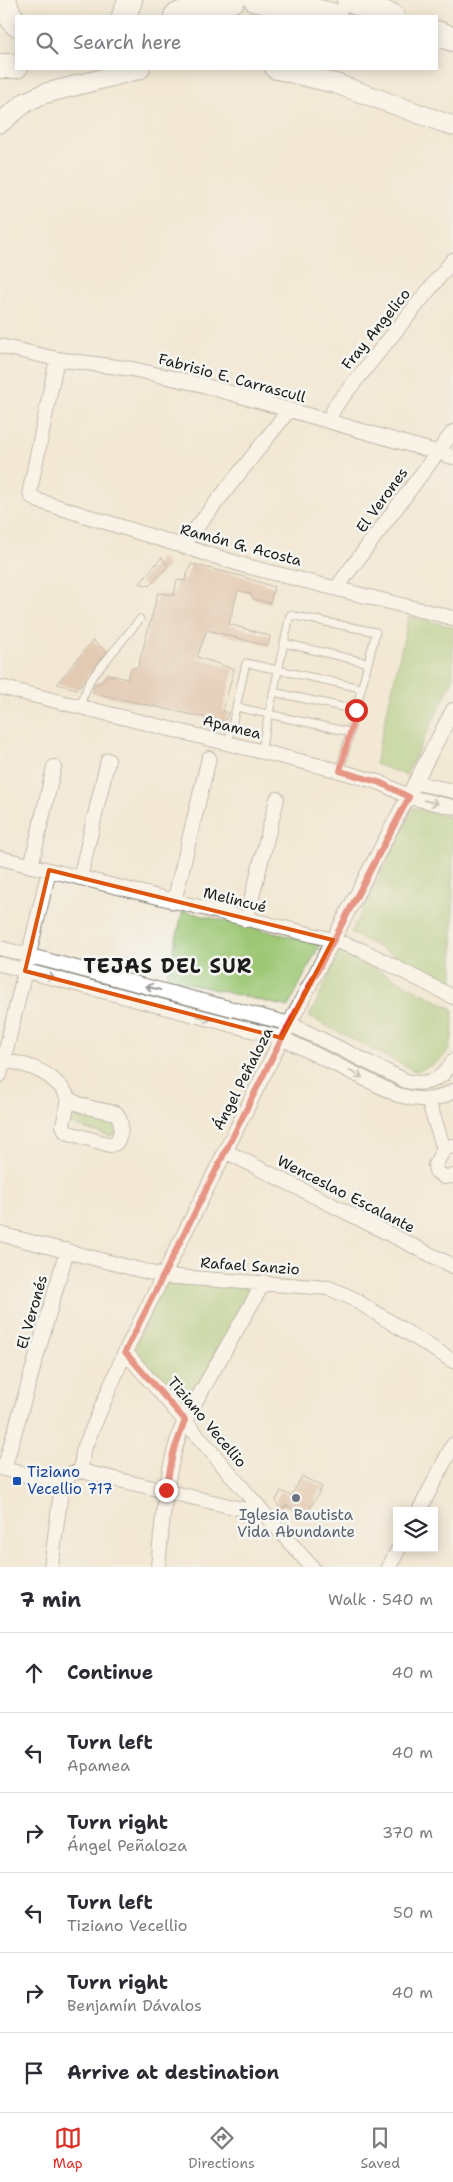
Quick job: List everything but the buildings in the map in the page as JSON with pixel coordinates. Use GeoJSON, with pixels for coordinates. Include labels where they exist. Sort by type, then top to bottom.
{"type":"FeatureCollection","features":[{"type":"Feature","properties":{"kind":"highway"},"geometry":{"type":"LineString","coordinates":[[4,0],[8,12],[15,22]]}},
{"type":"Feature","properties":{"kind":"highway"},"geometry":{"type":"LineString","coordinates":[[124,15],[130,0]]}},
{"type":"Feature","properties":{"kind":"highway"},"geometry":{"type":"LineString","coordinates":[[178,15],[197,7],[233,0]]}},
{"type":"Feature","properties":{"kind":"highway"},"geometry":{"type":"LineString","coordinates":[[256,0],[295,6],[331,15]]}},
{"type":"Feature","properties":{"kind":"highway"},"geometry":{"type":"LineString","coordinates":[[349,0],[389,15]]}},
{"type":"Feature","properties":{"kind":"highway"},"geometry":{"type":"LineString","coordinates":[[438,33],[453,40]]}},
{"type":"Feature","properties":{"kind":"highway"},"geometry":{"type":"LineString","coordinates":[[438,49],[453,54]]}},
{"type":"Feature","properties":{"kind":"highway"},"geometry":{"type":"LineString","coordinates":[[0,66],[15,66]]}},
{"type":"Feature","properties":{"kind":"street"},"geometry":{"type":"LineString","coordinates":[[0,123],[26,102],[43,94],[136,70]]}},
{"type":"Feature","properties":{"kind":"street"},"geometry":{"type":"LineString","coordinates":[[279,70],[337,84],[453,126]]}},
{"type":"Feature","properties":{"kind":"street","name":"Fray Angelico"},"geometry":{"type":"LineString","coordinates":[[328,421],[336,405],[453,260]]}},
{"type":"Feature","properties":{"kind":"street","name":"Fabrisio E. Carrascull"},"geometry":{"type":"LineString","coordinates":[[0,346],[57,359],[142,371],[199,384],[453,457]]}},
{"type":"Feature","properties":{"kind":"street","name":"Ramón G. Acosta"},"geometry":{"type":"LineString","coordinates":[[57,359],[30,490],[31,496],[39,502],[246,566],[337,587],[453,618]]}},
{"type":"Feature","properties":{"kind":"street"},"geometry":{"type":"LineString","coordinates":[[182,546],[289,410]]}},
{"type":"Feature","properties":{"kind":"street","name":"El Verones"},"geometry":{"type":"LineString","coordinates":[[337,587],[453,432]]}},
{"type":"Feature","properties":{"kind":"street","name":"Apamea"},"geometry":{"type":"LineString","coordinates":[[0,687],[340,771],[381,783],[409,797],[453,808]]}},
{"type":"Feature","properties":{"kind":"street","name":"Ángel Peñaloza"},"geometry":{"type":"LineString","coordinates":[[81,1471],[83,1451],[125,1352],[282,1038],[417,783],[453,710]]}},
{"type":"Feature","properties":{"kind":"street"},"geometry":{"type":"LineString","coordinates":[[174,902],[209,758]]}},
{"type":"Feature","properties":{"kind":"street"},"geometry":{"type":"LineString","coordinates":[[80,878],[108,760]]}},
{"type":"Feature","properties":{"kind":"street"},"geometry":{"type":"LineString","coordinates":[[31,866],[54,767]]}},
{"type":"Feature","properties":{"kind":"street"},"geometry":{"type":"LineString","coordinates":[[417,783],[453,792]]}},
{"type":"Feature","properties":{"kind":"street"},"geometry":{"type":"LineString","coordinates":[[246,920],[276,799]]}},
{"type":"Feature","properties":{"kind":"street","name":"Melincué"},"geometry":{"type":"LineString","coordinates":[[0,858],[333,940],[364,951],[453,997]]}},
{"type":"Feature","properties":{"kind":"street"},"geometry":{"type":"LineString","coordinates":[[0,1075],[2,1059],[49,870]]}},
{"type":"Feature","properties":{"kind":"street"},"geometry":{"type":"LineString","coordinates":[[0,948],[290,1024],[406,1081],[418,1084],[438,1079],[449,1069],[453,1061]]}},
{"type":"Feature","properties":{"kind":"street"},"geometry":{"type":"LineString","coordinates":[[0,964],[282,1038],[398,1095],[431,1100],[453,1091]]}},
{"type":"Feature","properties":{"kind":"street"},"geometry":{"type":"LineString","coordinates":[[2,1059],[38,1069],[47,1074],[61,1086],[69,1099]]}},
{"type":"Feature","properties":{"kind":"street"},"geometry":{"type":"LineString","coordinates":[[431,1100],[449,1147],[439,1155],[435,1165],[436,1171],[444,1177],[453,1176]]}},
{"type":"Feature","properties":{"kind":"street","name":"Wenceslao Escalante"},"geometry":{"type":"LineString","coordinates":[[225,1151],[453,1266]]}},
{"type":"Feature","properties":{"kind":"street","name":"Rafael Sanzio"},"geometry":{"type":"LineString","coordinates":[[0,1234],[163,1276],[329,1288],[340,1292],[453,1361]]}},
{"type":"Feature","properties":{"kind":"street","name":"El Veronés"},"geometry":{"type":"LineString","coordinates":[[2,1468],[67,1250]]}},
{"type":"Feature","properties":{"kind":"street"},"geometry":{"type":"LineString","coordinates":[[158,1567],[166,1490],[173,1453],[185,1420],[264,1282]]}},
{"type":"Feature","properties":{"kind":"street","name":"Tiziano Vecellio"},"geometry":{"type":"LineString","coordinates":[[125,1352],[185,1420],[263,1514],[312,1567]]}},
{"type":"Feature","properties":{"kind":"street"},"geometry":{"type":"LineString","coordinates":[[421,1507],[453,1445]]}},
{"type":"Feature","properties":{"kind":"street"},"geometry":{"type":"LineString","coordinates":[[2,1468],[64,1481]]}},
{"type":"Feature","properties":{"kind":"street"},"geometry":{"type":"LineString","coordinates":[[51,1567],[64,1481],[72,1473],[81,1471],[263,1514]]}},
{"type":"Feature","properties":{"kind":"street"},"geometry":{"type":"LineString","coordinates":[[390,1567],[397,1552]]}},
{"type":"Feature","properties":{"kind":"lane"},"geometry":{"type":"LineString","coordinates":[[260,751],[290,615],[376,632],[340,771]]}},
{"type":"Feature","properties":{"kind":"lane"},"geometry":{"type":"LineString","coordinates":[[79,706],[90,680],[140,619]]}},
{"type":"Feature","properties":{"kind":"lane"},"geometry":{"type":"LineString","coordinates":[[284,643],[368,663]]}},
{"type":"Feature","properties":{"kind":"lane"},"geometry":{"type":"LineString","coordinates":[[228,743],[246,663],[361,688]]}},
{"type":"Feature","properties":{"kind":"lane"},"geometry":{"type":"LineString","coordinates":[[273,692],[356,710]]}},
{"type":"Feature","properties":{"kind":"lane"},"geometry":{"type":"LineString","coordinates":[[236,707],[350,732]]}},
{"type":"Feature","properties":{"kind":"highlighted area"},"geometry":{"type":"Polygon","coordinates":[[[49,870],[333,940],[282,1038],[25,971],[49,870]]]}},
{"type":"Feature","properties":{"kind":"green space"},"geometry":{"type":"Polygon","coordinates":[[[409,616],[453,627],[453,680],[406,775],[375,764],[409,616]]]}},
{"type":"Feature","properties":{"kind":"green space"},"geometry":{"type":"Polygon","coordinates":[[[414,808],[453,818],[453,985],[351,933],[414,808]]]}},
{"type":"Feature","properties":{"kind":"green space"},"geometry":{"type":"Polygon","coordinates":[[[183,911],[320,944],[288,1007],[166,978],[183,911]]]}},
{"type":"Feature","properties":{"kind":"green space"},"geometry":{"type":"Polygon","coordinates":[[[341,951],[453,1009],[451,1042],[444,1057],[428,1067],[415,1071],[309,1017],[341,951]]]}},
{"type":"Feature","properties":{"kind":"green space"},"geometry":{"type":"Polygon","coordinates":[[[73,1109],[112,1117],[117,1121],[114,1135],[109,1136],[75,1126],[70,1122],[73,1109]]]}},
{"type":"Feature","properties":{"kind":"green space"},"geometry":{"type":"Polygon","coordinates":[[[162,1280],[244,1287],[250,1291],[250,1299],[189,1403],[183,1405],[176,1404],[135,1348],[162,1280]]]}},
{"type":"Feature","properties":{"kind":"place","name":"Tiziano Vecellio 717"},"geometry":{"type":"Point","coordinates":[17,1481]}},
{"type":"Feature","properties":{"kind":"place","name":"Iglesia Bautista Vida Abundante"},"geometry":{"type":"Point","coordinates":[296,1498]}},
{"type":"Feature","properties":{"kind":"district","name":"TEJAS DEL SUR"},"geometry":{"type":"Point","coordinates":[168,966]}},
{"type":"Feature","properties":{"kind":"route"},"geometry":{"type":"LineString","coordinates":[[166,1490],[173,1453],[185,1420],[125,1352],[282,1038],[409,797],[381,783],[340,771],[356,710]]}}]}
